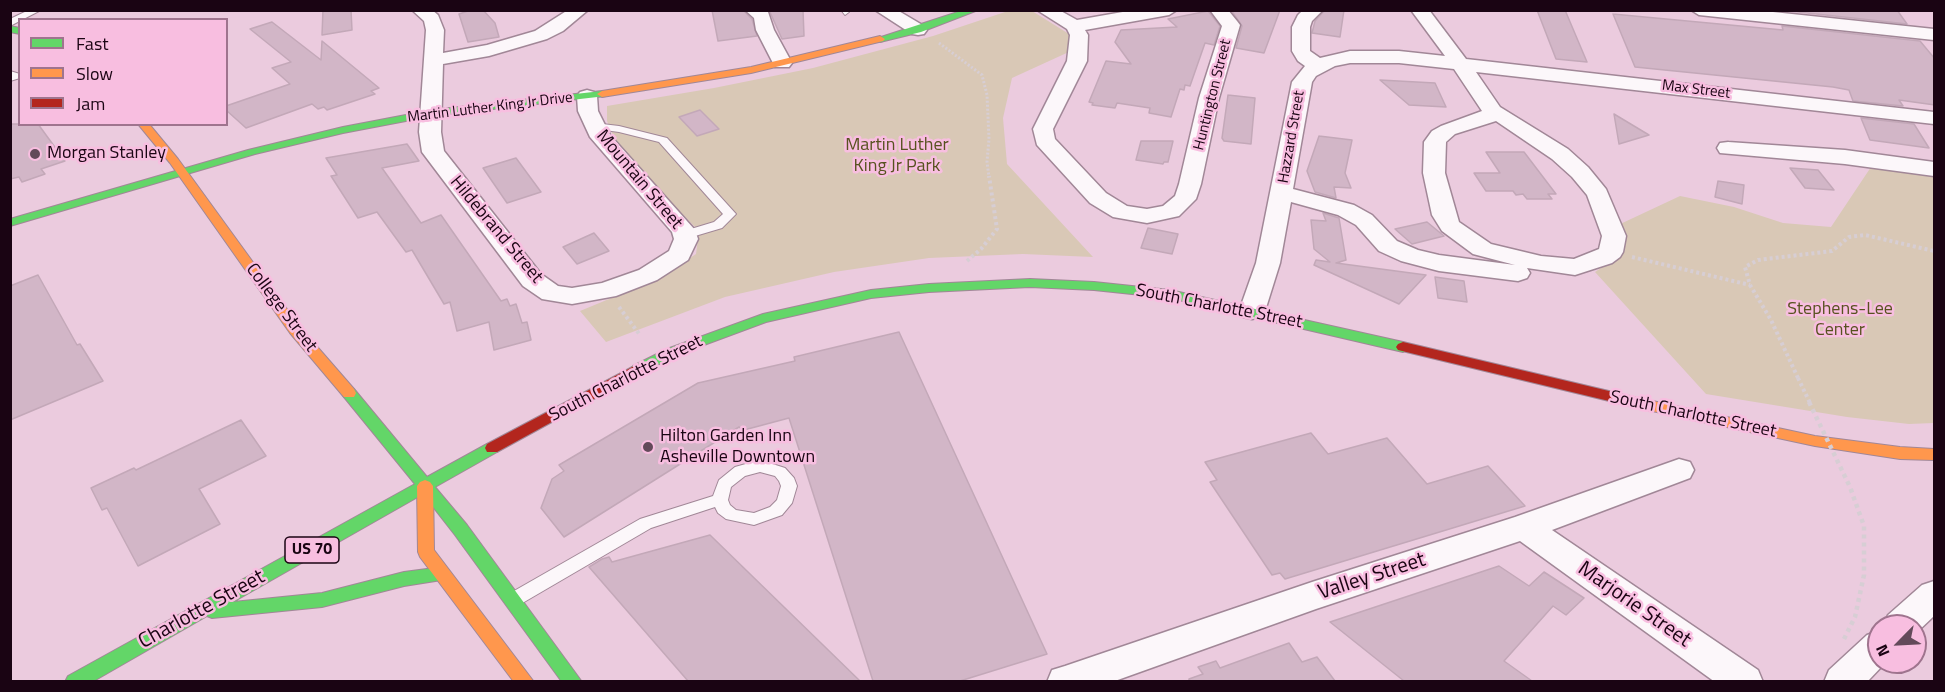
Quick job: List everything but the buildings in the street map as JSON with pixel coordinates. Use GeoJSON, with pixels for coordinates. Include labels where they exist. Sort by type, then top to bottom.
{"type":"FeatureCollection","features":[{"type":"Feature","properties":{"kind":"main road","name":"Martin Luther King Jr Drive"},"geometry":{"type":"LineString","coordinates":[[10,223],[252,152],[343,130],[432,113],[661,86],[782,63],[918,30],[974,10]]}},
{"type":"Feature","properties":{"kind":"main road","name":"College Street"},"geometry":{"type":"LineString","coordinates":[[145,126],[182,173],[295,330],[397,449],[573,681]]}},
{"type":"Feature","properties":{"kind":"main road","name":"South Charlotte Street"},"geometry":{"type":"LineString","coordinates":[[425,486],[614,381],[672,352],[763,318],[872,294],[929,288],[1030,283],[1094,286],[1170,294],[1252,311],[1720,422],[1815,441],[1900,453],[1935,455]]}},
{"type":"Feature","properties":{"kind":"main road"},"geometry":{"type":"LineString","coordinates":[[425,486],[426,552],[525,681]]}},
{"type":"Feature","properties":{"kind":"main road","name":"Charlotte Street"},"geometry":{"type":"LineString","coordinates":[[74,681],[425,486]]}},
{"type":"Feature","properties":{"kind":"main road"},"geometry":{"type":"LineString","coordinates":[[198,613],[322,600],[404,579],[442,573]]}},
{"type":"Feature","properties":{"kind":"street"},"geometry":{"type":"LineString","coordinates":[[420,10],[432,19],[435,30],[432,113]]}},
{"type":"Feature","properties":{"kind":"street"},"geometry":{"type":"LineString","coordinates":[[434,60],[489,50],[541,35],[557,27],[580,10]]}},
{"type":"Feature","properties":{"kind":"street"},"geometry":{"type":"LineString","coordinates":[[884,10],[918,30]]}},
{"type":"Feature","properties":{"kind":"street"},"geometry":{"type":"LineString","coordinates":[[1045,10],[1074,26],[1169,10]]}},
{"type":"Feature","properties":{"kind":"street","name":"Huntington Street"},"geometry":{"type":"LineString","coordinates":[[1074,26],[1079,35],[1077,61],[1043,129],[1045,140],[1098,198],[1121,212],[1148,216],[1171,211],[1185,199],[1209,98],[1231,25],[1218,10]]}},
{"type":"Feature","properties":{"kind":"street"},"geometry":{"type":"LineString","coordinates":[[1315,10],[1304,19],[1301,27],[1301,51],[1305,57],[1318,66],[1329,61],[1360,57],[1399,57],[1458,64]]}},
{"type":"Feature","properties":{"kind":"street"},"geometry":{"type":"LineString","coordinates":[[1419,10],[1493,111],[1552,148],[1584,176],[1598,194],[1614,236],[1611,252],[1603,258],[1575,267],[1550,266],[1502,256],[1482,249],[1450,226],[1444,215],[1434,173],[1435,142],[1439,135],[1448,130],[1488,117],[1493,111]]}},
{"type":"Feature","properties":{"kind":"street"},"geometry":{"type":"LineString","coordinates":[[1699,10],[1935,35]]}},
{"type":"Feature","properties":{"kind":"street"},"geometry":{"type":"LineString","coordinates":[[754,11],[762,16],[765,30],[782,63]]}},
{"type":"Feature","properties":{"kind":"street","name":"Max Street"},"geometry":{"type":"LineString","coordinates":[[1458,64],[1935,118]]}},
{"type":"Feature","properties":{"kind":"street","name":"Hazzard Street"},"geometry":{"type":"LineString","coordinates":[[1252,311],[1268,263],[1302,82],[1309,72],[1318,66]]}},
{"type":"Feature","properties":{"kind":"street","name":"Mountain Street"},"geometry":{"type":"LineString","coordinates":[[586,96],[588,111],[601,137],[686,239],[679,255],[648,275],[607,290]]}},
{"type":"Feature","properties":{"kind":"street","name":"Hildebrand Street"},"geometry":{"type":"LineString","coordinates":[[432,113],[430,132],[433,152],[532,280],[551,293],[572,296],[607,290]]}},
{"type":"Feature","properties":{"kind":"street"},"geometry":{"type":"LineString","coordinates":[[1728,148],[1845,157],[1935,169]]}},
{"type":"Feature","properties":{"kind":"street"},"geometry":{"type":"LineString","coordinates":[[1282,194],[1346,210],[1364,220],[1388,246],[1410,256],[1439,263],[1527,275],[1538,273],[1550,266]]}},
{"type":"Feature","properties":{"kind":"street","name":"Valley Street"},"geometry":{"type":"LineString","coordinates":[[1065,681],[1312,596],[1524,528],[1678,470]]}},
{"type":"Feature","properties":{"kind":"street","name":"Marjorie Street"},"geometry":{"type":"LineString","coordinates":[[1524,528],[1745,681]]}},
{"type":"Feature","properties":{"kind":"street"},"geometry":{"type":"LineString","coordinates":[[1914,614],[1935,595]]}},
{"type":"Feature","properties":{"kind":"lane"},"geometry":{"type":"LineString","coordinates":[[20,18],[37,10]]}},
{"type":"Feature","properties":{"kind":"lane"},"geometry":{"type":"LineString","coordinates":[[594,126],[619,129],[663,140],[730,214],[718,225],[685,235]]}},
{"type":"Feature","properties":{"kind":"lane"},"geometry":{"type":"LineString","coordinates":[[513,600],[646,523],[720,500]]}},
{"type":"Feature","properties":{"kind":"path"},"geometry":{"type":"LineString","coordinates":[[918,30],[982,75],[987,95],[989,139],[987,162],[997,229],[981,249],[967,261]]}},
{"type":"Feature","properties":{"kind":"path"},"geometry":{"type":"LineString","coordinates":[[1859,666],[1839,649],[1855,617],[1864,575],[1864,526],[1850,487],[1771,320],[1750,285],[1745,267],[1758,260],[1832,251],[1849,237],[1865,235],[1935,251]]}},
{"type":"Feature","properties":{"kind":"path"},"geometry":{"type":"LineString","coordinates":[[1611,252],[1750,285]]}},
{"type":"Feature","properties":{"kind":"path"},"geometry":{"type":"LineString","coordinates":[[607,290],[640,335]]}},
{"type":"Feature","properties":{"kind":"green space","name":"Martin Luther King Jr Park"},"geometry":{"type":"Polygon","coordinates":[[[1008,11],[1032,11],[1069,34],[1071,51],[1012,78],[1003,118],[1007,164],[1093,257],[1023,254],[929,258],[834,272],[725,297],[606,342],[580,311],[643,285],[696,254],[699,231],[646,178],[615,140],[607,121],[607,106],[813,68],[933,36],[1008,11]]]}},
{"type":"Feature","properties":{"kind":"green space","name":"Stephens-Lee Center"},"geometry":{"type":"Polygon","coordinates":[[[1873,164],[1934,172],[1934,423],[1909,424],[1847,417],[1706,394],[1595,272],[1616,258],[1616,226],[1680,196],[1734,207],[1783,223],[1831,227],[1873,164]]]}},
{"type":"Feature","properties":{"kind":"traffic: fast"},"geometry":{"type":"LineString","coordinates":[[880,39],[918,30],[974,10]]}},
{"type":"Feature","properties":{"kind":"traffic: fast"},"geometry":{"type":"LineString","coordinates":[[10,29],[18,31]]}},
{"type":"Feature","properties":{"kind":"traffic: fast"},"geometry":{"type":"LineString","coordinates":[[10,223],[252,152],[343,130],[432,113],[602,94]]}},
{"type":"Feature","properties":{"kind":"traffic: fast"},"geometry":{"type":"LineString","coordinates":[[638,369],[672,352],[763,318],[871,294],[929,288],[1030,283],[1094,286],[1170,294],[1403,347]]}},
{"type":"Feature","properties":{"kind":"traffic: fast"},"geometry":{"type":"LineString","coordinates":[[349,393],[461,530],[573,682]]}},
{"type":"Feature","properties":{"kind":"traffic: fast"},"geometry":{"type":"LineString","coordinates":[[74,682],[492,448]]}},
{"type":"Feature","properties":{"kind":"traffic: fast"},"geometry":{"type":"LineString","coordinates":[[212,611],[322,600],[404,579],[442,574]]}},
{"type":"Feature","properties":{"kind":"traffic: slow"},"geometry":{"type":"LineString","coordinates":[[602,94],[751,70],[880,39]]}},
{"type":"Feature","properties":{"kind":"traffic: slow"},"geometry":{"type":"LineString","coordinates":[[145,126],[174,161],[295,330],[349,393]]}},
{"type":"Feature","properties":{"kind":"traffic: slow"},"geometry":{"type":"LineString","coordinates":[[1634,402],[1815,441],[1900,453],[1934,455]]}},
{"type":"Feature","properties":{"kind":"traffic: slow"},"geometry":{"type":"LineString","coordinates":[[425,486],[426,552],[525,682]]}},
{"type":"Feature","properties":{"kind":"traffic: jam"},"geometry":{"type":"LineString","coordinates":[[1403,347],[1634,402]]}},
{"type":"Feature","properties":{"kind":"traffic: jam"},"geometry":{"type":"LineString","coordinates":[[492,448],[638,369]]}},
{"type":"Feature","properties":{"kind":"place","name":"Morgan Stanley"},"geometry":{"type":"Point","coordinates":[35,154]}},
{"type":"Feature","properties":{"kind":"place","name":"Hilton Garden Inn Asheville Downtown"},"geometry":{"type":"Point","coordinates":[648,447]}}]}
